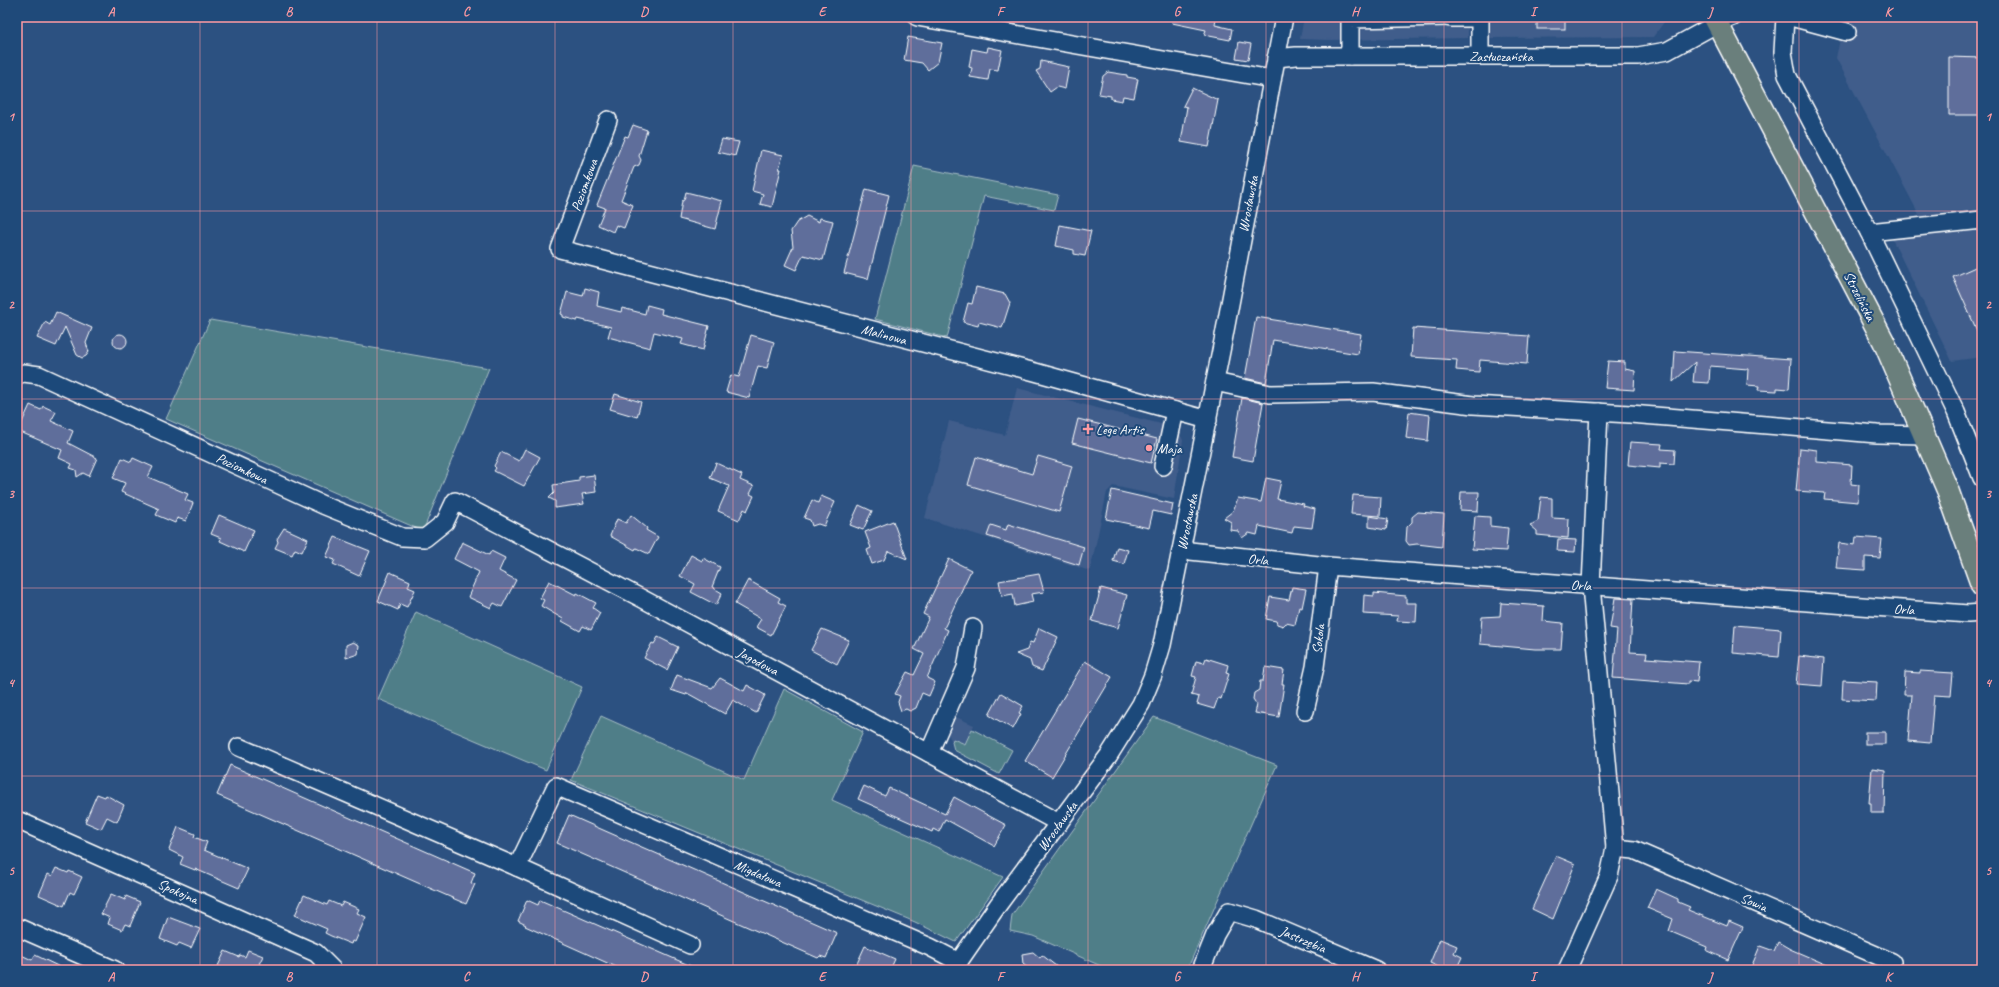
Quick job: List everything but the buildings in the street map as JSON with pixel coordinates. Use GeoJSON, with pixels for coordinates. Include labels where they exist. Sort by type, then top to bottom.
{"type":"FeatureCollection","features":[{"type":"Feature","properties":{"kind":"main road","name":"Strzelińska"},"geometry":{"type":"LineString","coordinates":[[1722,19],[1884,342],[1948,491],[1982,586]]}},
{"type":"Feature","properties":{"kind":"street"},"geometry":{"type":"LineString","coordinates":[[917,17],[1272,79]]}},
{"type":"Feature","properties":{"kind":"street","name":"Wrocławska"},"geometry":{"type":"LineString","coordinates":[[956,966],[998,905],[1109,755],[1141,704],[1153,675],[1162,644],[1208,420],[1284,17]]}},
{"type":"Feature","properties":{"kind":"street"},"geometry":{"type":"LineString","coordinates":[[1785,17],[1783,52],[1787,75],[1869,232],[1956,412],[1982,478]]}},
{"type":"Feature","properties":{"kind":"street"},"geometry":{"type":"LineString","coordinates":[[1791,17],[1847,32]]}},
{"type":"Feature","properties":{"kind":"street"},"geometry":{"type":"LineString","coordinates":[[1350,56],[1350,19],[1450,18],[1480,18],[1480,56]]}},
{"type":"Feature","properties":{"kind":"street","name":"Zasłuczańska"},"geometry":{"type":"LineString","coordinates":[[1276,58],[1350,56],[1638,56],[1667,51],[1722,19]]}},
{"type":"Feature","properties":{"kind":"street","name":"Poziomkowa"},"geometry":{"type":"LineString","coordinates":[[560,249],[608,120]]}},
{"type":"Feature","properties":{"kind":"street"},"geometry":{"type":"LineString","coordinates":[[1869,232],[1982,220]]}},
{"type":"Feature","properties":{"kind":"street","name":"Malinowa"},"geometry":{"type":"LineString","coordinates":[[560,249],[1035,372],[1208,420]]}},
{"type":"Feature","properties":{"kind":"street","name":"Poziomkowa"},"geometry":{"type":"LineString","coordinates":[[17,375],[24,373],[39,375],[323,505],[402,537],[425,538],[445,522],[455,501]]}},
{"type":"Feature","properties":{"kind":"street"},"geometry":{"type":"LineString","coordinates":[[1214,382],[1270,394],[1373,392],[1474,405],[1599,412],[1876,434],[1923,435]]}},
{"type":"Feature","properties":{"kind":"street"},"geometry":{"type":"LineString","coordinates":[[1163,466],[1175,411]]}},
{"type":"Feature","properties":{"kind":"street"},"geometry":{"type":"LineString","coordinates":[[1566,970],[1609,876],[1615,848],[1591,586],[1599,412]]}},
{"type":"Feature","properties":{"kind":"street","name":"Jagodowa"},"geometry":{"type":"LineString","coordinates":[[455,501],[641,598],[1059,823]]}},
{"type":"Feature","properties":{"kind":"street","name":"Orla"},"geometry":{"type":"LineString","coordinates":[[1181,550],[1328,566],[1960,613],[1982,613]]}},
{"type":"Feature","properties":{"kind":"street","name":"Sokola"},"geometry":{"type":"LineString","coordinates":[[1305,711],[1315,667],[1328,566]]}},
{"type":"Feature","properties":{"kind":"street"},"geometry":{"type":"LineString","coordinates":[[929,753],[966,668],[973,628]]}},
{"type":"Feature","properties":{"kind":"street"},"geometry":{"type":"LineString","coordinates":[[239,747],[517,867],[690,945]]}},
{"type":"Feature","properties":{"kind":"street","name":"Migdałowa"},"geometry":{"type":"LineString","coordinates":[[517,867],[556,786],[930,947],[956,966]]}},
{"type":"Feature","properties":{"kind":"street","name":"Spokojna"},"geometry":{"type":"LineString","coordinates":[[17,820],[316,953],[333,970]]}},
{"type":"Feature","properties":{"kind":"street","name":"Sowia"},"geometry":{"type":"LineString","coordinates":[[1615,848],[1634,850],[1892,962]]}},
{"type":"Feature","properties":{"kind":"street","name":"Jastrzębia"},"geometry":{"type":"LineString","coordinates":[[1201,970],[1216,935],[1229,910],[1256,919],[1376,970]]}},
{"type":"Feature","properties":{"kind":"street"},"geometry":{"type":"LineString","coordinates":[[17,927],[115,970]]}},
{"type":"Feature","properties":{"kind":"shaded area"},"geometry":{"type":"Polygon","coordinates":[[[1304,17],[1468,17],[1468,38],[1300,39],[1304,17]]]}},
{"type":"Feature","properties":{"kind":"shaded area"},"geometry":{"type":"Polygon","coordinates":[[[1489,17],[1668,17],[1653,37],[1489,38],[1489,17]]]}},
{"type":"Feature","properties":{"kind":"shaded area"},"geometry":{"type":"Polygon","coordinates":[[[1844,17],[1982,17],[1982,214],[1922,220],[1836,58],[1840,39],[1845,40],[1843,24],[1844,17]]]}},
{"type":"Feature","properties":{"kind":"shaded area"},"geometry":{"type":"Polygon","coordinates":[[[1982,228],[1982,357],[1952,361],[1892,239],[1982,228]]]}},
{"type":"Feature","properties":{"kind":"shaded area"},"geometry":{"type":"Polygon","coordinates":[[[1017,388],[1177,428],[1183,440],[1174,499],[1113,486],[1107,492],[1090,571],[925,518],[949,421],[1005,435],[1017,388]]]}},
{"type":"Feature","properties":{"kind":"shaded area"},"geometry":{"type":"Polygon","coordinates":[[[956,717],[974,725],[965,744],[953,739],[952,742],[948,734],[956,717]]]}},
{"type":"Feature","properties":{"kind":"green space"},"geometry":{"type":"Polygon","coordinates":[[[914,166],[1058,195],[1054,210],[984,196],[947,338],[875,319],[914,166]]]}},
{"type":"Feature","properties":{"kind":"green space"},"geometry":{"type":"Polygon","coordinates":[[[210,320],[489,368],[423,531],[166,419],[210,320]]]}},
{"type":"Feature","properties":{"kind":"green space"},"geometry":{"type":"Polygon","coordinates":[[[416,612],[582,687],[546,770],[378,699],[416,612]]]}},
{"type":"Feature","properties":{"kind":"green space"},"geometry":{"type":"Polygon","coordinates":[[[784,689],[863,732],[832,800],[1003,877],[956,942],[915,922],[571,780],[601,716],[744,780],[784,689]]]}},
{"type":"Feature","properties":{"kind":"green space"},"geometry":{"type":"Polygon","coordinates":[[[1154,717],[1277,765],[1187,970],[1110,970],[1033,936],[1010,931],[1012,915],[1154,717]]]}},
{"type":"Feature","properties":{"kind":"green space"},"geometry":{"type":"Polygon","coordinates":[[[972,729],[1012,750],[999,774],[954,750],[952,742],[953,739],[965,744],[972,729]]]}},
{"type":"Feature","properties":{"kind":"place","name":"Lege Artis"},"geometry":{"type":"Point","coordinates":[1088,429]}},
{"type":"Feature","properties":{"kind":"place","name":"Maja"},"geometry":{"type":"Point","coordinates":[1149,448]}}]}
